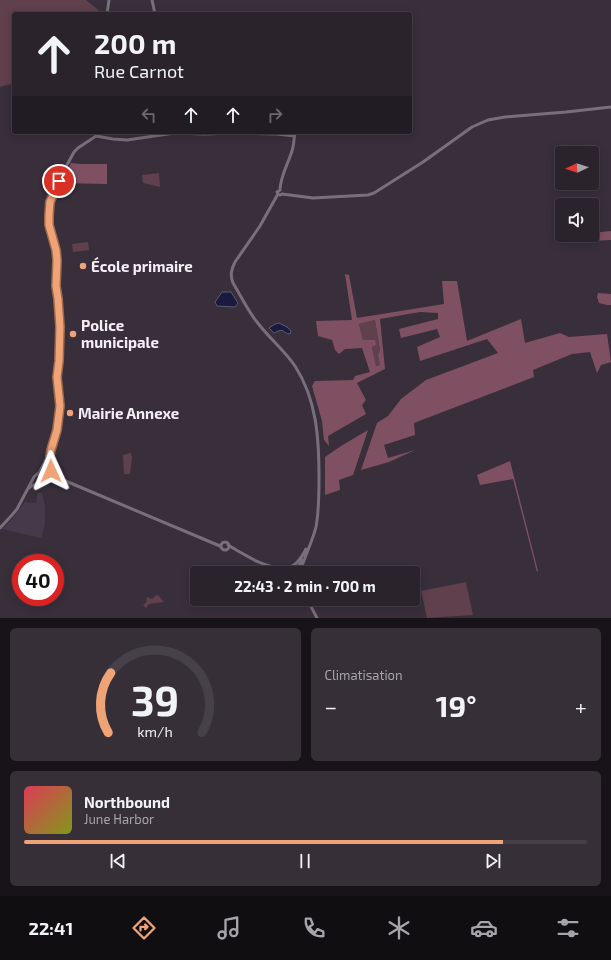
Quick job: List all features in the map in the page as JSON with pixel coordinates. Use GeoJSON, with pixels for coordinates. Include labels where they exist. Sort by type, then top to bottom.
{"type":"FeatureCollection","features":[{"type":"Feature","properties":{"kind":"street"},"geometry":{"type":"LineString","coordinates":[[107,12],[109,0]]}},
{"type":"Feature","properties":{"kind":"street"},"geometry":{"type":"LineString","coordinates":[[152,0],[155,12]]}},
{"type":"Feature","properties":{"kind":"street"},"geometry":{"type":"LineString","coordinates":[[280,193],[318,198],[368,195],[374,193],[423,162],[472,127],[488,120],[515,116],[611,108]]}},
{"type":"Feature","properties":{"kind":"street"},"geometry":{"type":"LineString","coordinates":[[50,480],[52,477],[52,472],[50,456],[57,430],[60,408],[57,377],[60,321],[56,286],[56,250],[49,225],[50,202],[74,152],[96,134],[113,139],[127,140],[168,134]]}},
{"type":"Feature","properties":{"kind":"street"},"geometry":{"type":"LineString","coordinates":[[277,134],[295,134],[292,151],[280,185],[280,193],[274,200],[260,226],[232,267],[231,276],[233,283],[257,322],[295,367],[305,384],[314,409],[319,466],[318,507],[317,519],[313,534],[302,566]]}},
{"type":"Feature","properties":{"kind":"street"},"geometry":{"type":"LineString","coordinates":[[0,528],[12,515],[34,477],[40,471],[51,450]]}},
{"type":"Feature","properties":{"kind":"street"},"geometry":{"type":"LineString","coordinates":[[40,471],[46,468],[68,482],[220,546],[223,550],[238,551]]}},
{"type":"Feature","properties":{"kind":"street"},"geometry":{"type":"LineString","coordinates":[[40,471],[40,477],[42,480]]}},
{"type":"Feature","properties":{"kind":"street"},"geometry":{"type":"LineString","coordinates":[[28,489],[42,480],[46,481],[53,479],[68,482]]}},
{"type":"Feature","properties":{"kind":"street"},"geometry":{"type":"LineString","coordinates":[[256,561],[282,569],[287,569],[295,565],[305,552],[317,519]]}},
{"type":"Feature","properties":{"kind":"street"},"geometry":{"type":"LineString","coordinates":[[220,546],[224,542],[266,566]]}},
{"type":"Feature","properties":{"kind":"street"},"geometry":{"type":"LineString","coordinates":[[227,550],[228,545]]}},
{"type":"Feature","properties":{"kind":"street"},"geometry":{"type":"LineString","coordinates":[[299,566],[306,554]]}},
{"type":"Feature","properties":{"kind":"street"},"geometry":{"type":"LineString","coordinates":[[262,564],[267,566]]}},
{"type":"Feature","properties":{"kind":"street"},"geometry":{"type":"LineString","coordinates":[[311,606],[317,618]]}},
{"type":"Feature","properties":{"kind":"shaded area"},"geometry":{"type":"Polygon","coordinates":[[[0,0],[86,0],[101,12],[12,12],[12,84],[0,87],[0,0]]]}},
{"type":"Feature","properties":{"kind":"shaded area"},"geometry":{"type":"Polygon","coordinates":[[[71,163],[107,164],[107,184],[61,183],[71,163]]]}},
{"type":"Feature","properties":{"kind":"shaded area"},"geometry":{"type":"Polygon","coordinates":[[[159,173],[160,187],[143,183],[142,175],[159,173]]]}},
{"type":"Feature","properties":{"kind":"shaded area"},"geometry":{"type":"Polygon","coordinates":[[[611,231],[611,240],[599,241],[599,232],[611,231]]]}},
{"type":"Feature","properties":{"kind":"shaded area"},"geometry":{"type":"Polygon","coordinates":[[[88,242],[89,250],[73,252],[72,244],[88,242]]]}},
{"type":"Feature","properties":{"kind":"shaded area"},"geometry":{"type":"Polygon","coordinates":[[[345,274],[349,275],[357,318],[444,304],[442,281],[457,281],[467,341],[521,319],[525,343],[560,333],[569,337],[607,334],[611,362],[601,365],[597,373],[590,352],[572,354],[533,370],[534,377],[414,423],[415,435],[384,445],[388,458],[415,450],[389,462],[361,470],[377,423],[388,416],[401,399],[426,380],[498,353],[487,339],[420,361],[417,347],[440,337],[437,329],[401,338],[399,329],[438,319],[438,313],[420,312],[380,319],[385,369],[357,383],[366,400],[362,405],[366,414],[328,436],[329,446],[324,440],[322,421],[312,386],[315,381],[353,380],[355,376],[370,372],[362,348],[345,349],[339,354],[335,350],[332,340],[318,336],[316,321],[352,320],[345,274]],[[375,320],[359,324],[363,340],[375,340],[376,345],[372,347],[376,366],[380,365],[378,355],[380,350],[375,320]]]}},
{"type":"Feature","properties":{"kind":"shaded area"},"geometry":{"type":"Polygon","coordinates":[[[222,292],[231,292],[238,303],[235,307],[217,306],[215,302],[222,292]]]}},
{"type":"Feature","properties":{"kind":"shaded area"},"geometry":{"type":"Polygon","coordinates":[[[598,293],[611,294],[611,305],[599,303],[597,297],[598,293]]]}},
{"type":"Feature","properties":{"kind":"shaded area"},"geometry":{"type":"Polygon","coordinates":[[[375,320],[380,350],[378,355],[380,365],[376,366],[372,347],[376,345],[363,340],[359,324],[375,320]]]}},
{"type":"Feature","properties":{"kind":"shaded area"},"geometry":{"type":"Polygon","coordinates":[[[279,323],[291,331],[290,334],[282,330],[274,333],[269,328],[279,323]]]}},
{"type":"Feature","properties":{"kind":"shaded area"},"geometry":{"type":"Polygon","coordinates":[[[368,430],[353,475],[339,480],[340,490],[325,495],[325,457],[368,430]]]}},
{"type":"Feature","properties":{"kind":"shaded area"},"geometry":{"type":"Polygon","coordinates":[[[130,453],[132,457],[130,474],[124,474],[123,455],[130,453]]]}},
{"type":"Feature","properties":{"kind":"shaded area"},"geometry":{"type":"Polygon","coordinates":[[[510,461],[538,571],[537,572],[513,479],[480,485],[477,475],[510,461]]]}},
{"type":"Feature","properties":{"kind":"shaded area"},"geometry":{"type":"Polygon","coordinates":[[[37,493],[42,493],[45,506],[45,523],[42,536],[40,538],[2,529],[25,502],[36,503],[37,493]]]}},
{"type":"Feature","properties":{"kind":"shaded area"},"geometry":{"type":"Polygon","coordinates":[[[466,582],[473,615],[427,618],[421,591],[466,582]]]}},
{"type":"Feature","properties":{"kind":"shaded area"},"geometry":{"type":"Polygon","coordinates":[[[156,595],[159,596],[164,602],[149,604],[146,608],[143,605],[146,603],[147,597],[152,599],[156,595]]]}},
{"type":"Feature","properties":{"kind":"place","name":"École primaire"},"geometry":{"type":"Point","coordinates":[83,266]}},
{"type":"Feature","properties":{"kind":"place","name":"Police municipale"},"geometry":{"type":"Point","coordinates":[73,334]}},
{"type":"Feature","properties":{"kind":"place","name":"Mairie Annexe"},"geometry":{"type":"Point","coordinates":[70,413]}},
{"type":"Feature","properties":{"kind":"route"},"geometry":{"type":"LineString","coordinates":[[51,471],[50,456],[57,430],[60,406],[57,377],[60,321],[56,286],[56,250],[49,225],[49,215],[50,202],[59,181]]}}]}
